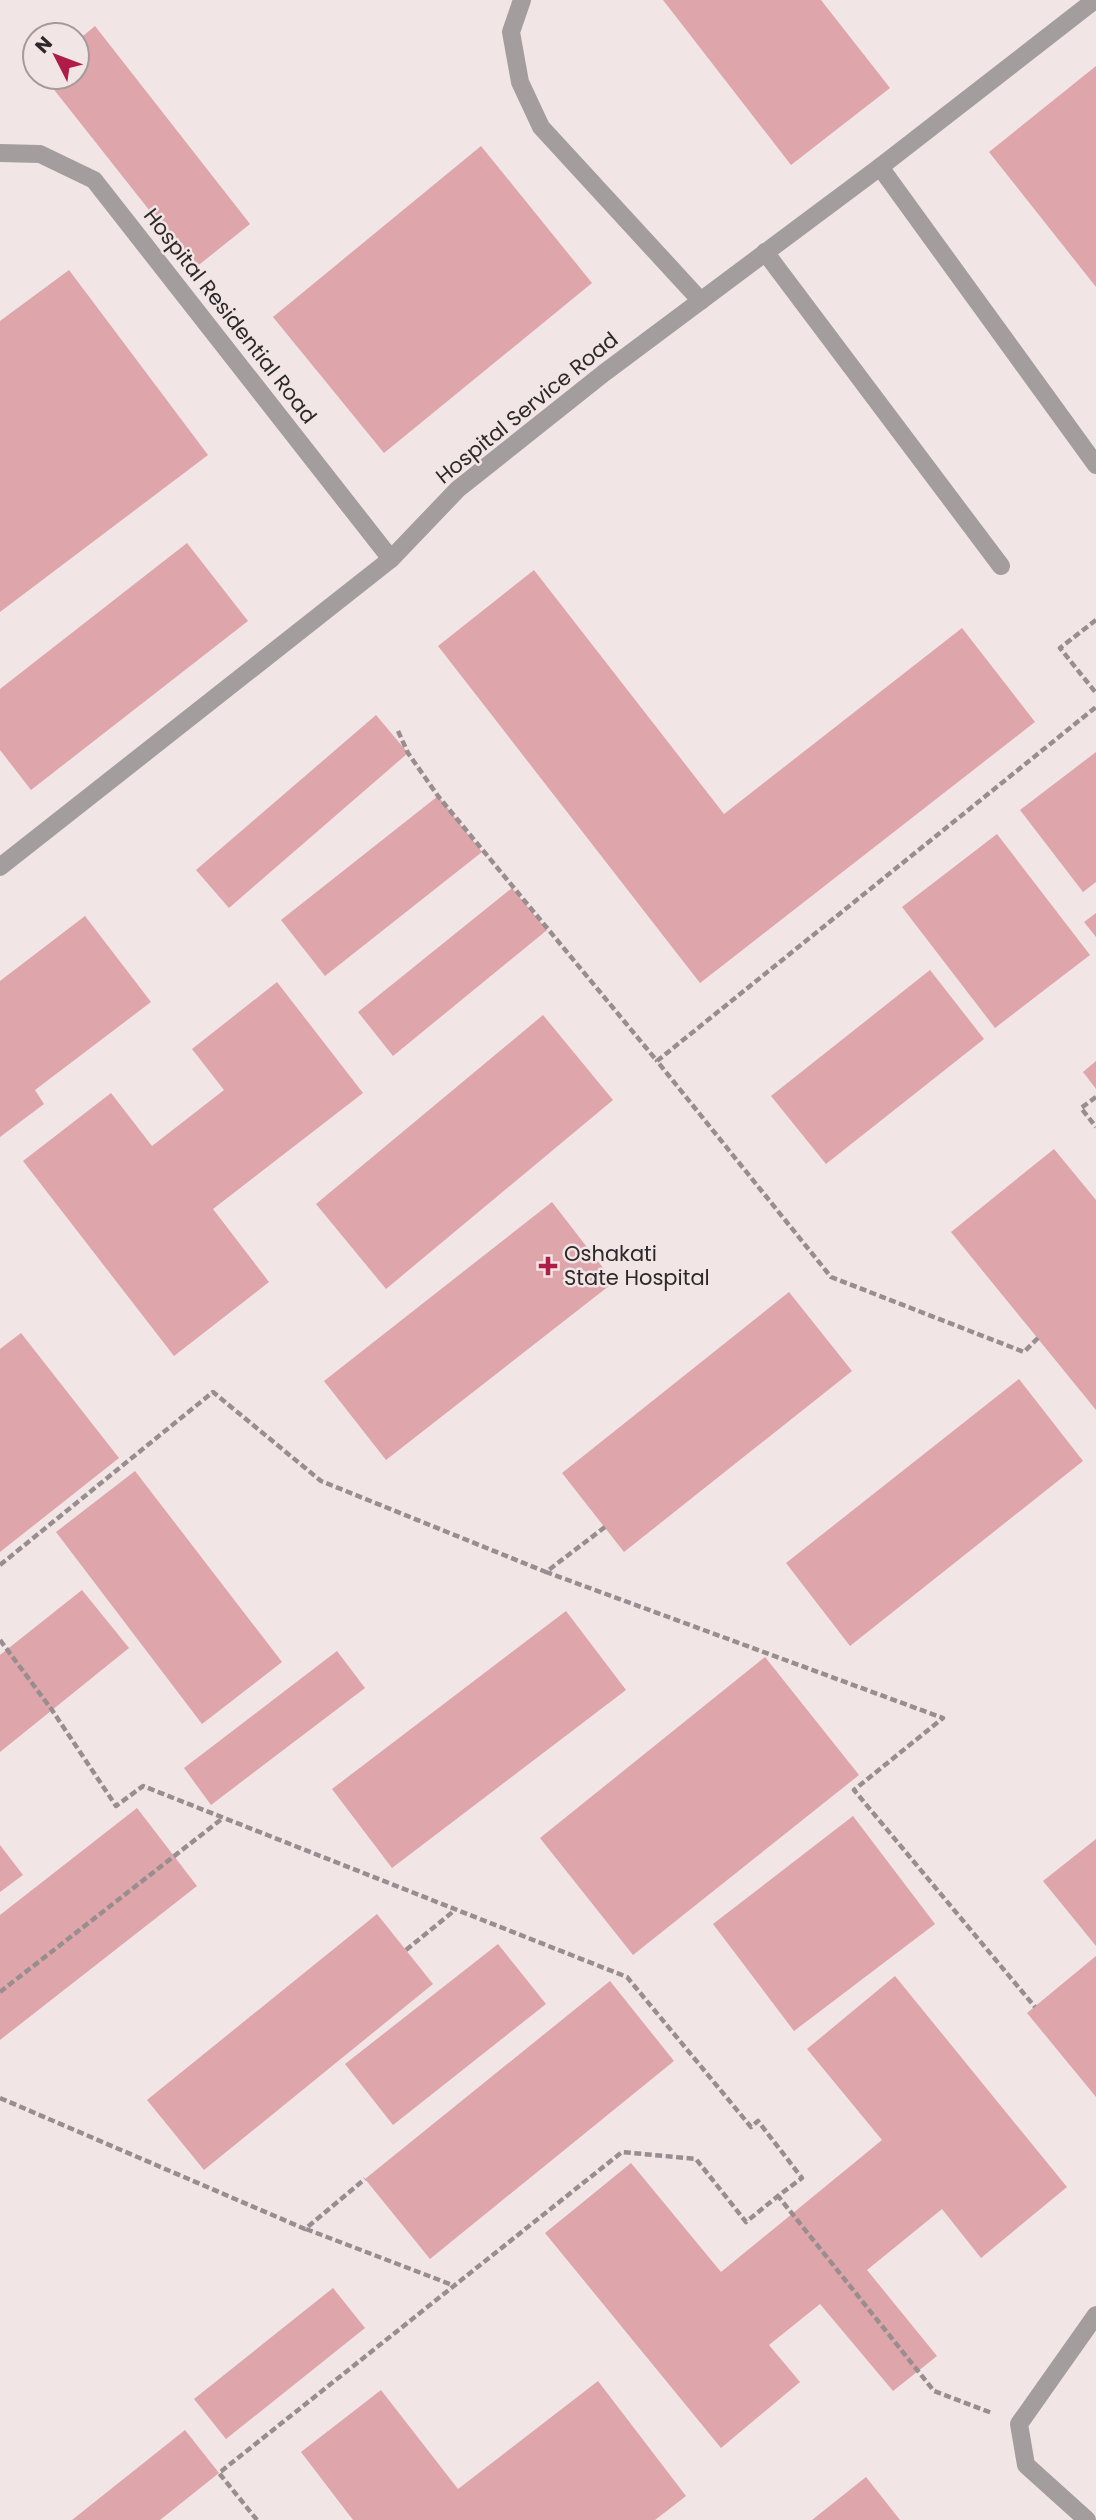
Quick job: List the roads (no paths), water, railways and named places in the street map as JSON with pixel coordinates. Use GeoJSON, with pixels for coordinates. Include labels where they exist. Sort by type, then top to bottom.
{"type":"FeatureCollection","features":[{"type":"Feature","properties":{"kind":"lane"},"geometry":{"type":"LineString","coordinates":[[522,0],[511,32],[520,82],[541,127],[701,300]]}},
{"type":"Feature","properties":{"kind":"lane","name":"Hospital Service Road"},"geometry":{"type":"LineString","coordinates":[[0,867],[391,559],[458,489],[1095,0]]}},
{"type":"Feature","properties":{"kind":"lane","name":"Hospital Residential Road"},"geometry":{"type":"LineString","coordinates":[[0,153],[40,154],[94,180],[391,559]]}},
{"type":"Feature","properties":{"kind":"lane"},"geometry":{"type":"LineString","coordinates":[[880,167],[1096,465]]}},
{"type":"Feature","properties":{"kind":"lane"},"geometry":{"type":"LineString","coordinates":[[765,253],[1002,566]]}},
{"type":"Feature","properties":{"kind":"lane"},"geometry":{"type":"LineString","coordinates":[[1087,2520],[1026,2465],[1019,2424],[1096,2315]]}},
{"type":"Feature","properties":{"kind":"place","name":"Oshakati State Hospital"},"geometry":{"type":"Point","coordinates":[548,1266]}}]}
